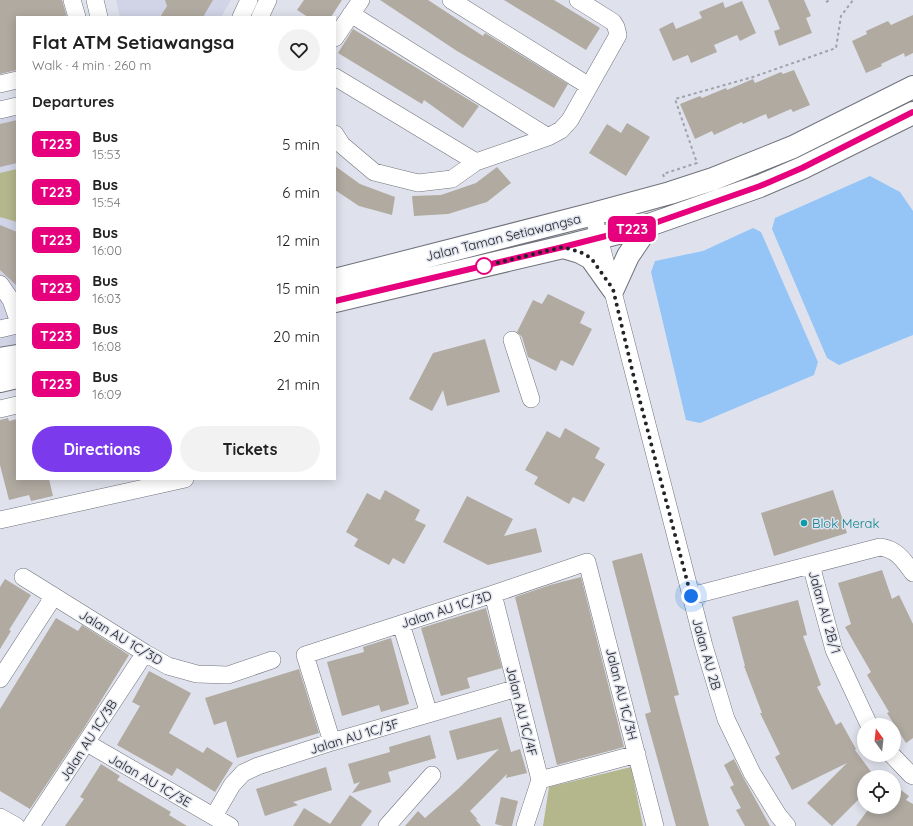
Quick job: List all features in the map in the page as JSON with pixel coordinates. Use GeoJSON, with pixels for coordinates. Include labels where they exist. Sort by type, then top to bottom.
{"type":"FeatureCollection","features":[{"type":"Feature","properties":{"kind":"main road","name":"Jalan Taman Setiawangsa"},"geometry":{"type":"LineString","coordinates":[[336,280],[593,214],[670,193],[713,179],[793,147],[913,87]]}},
{"type":"Feature","properties":{"kind":"main road","name":"Jalan Taman Setiawangsa"},"geometry":{"type":"LineString","coordinates":[[336,301],[649,225],[760,186],[802,168],[913,112]]}},
{"type":"Feature","properties":{"kind":"main road"},"geometry":{"type":"LineString","coordinates":[[613,289],[628,256],[649,225]]}},
{"type":"Feature","properties":{"kind":"main road"},"geometry":{"type":"LineString","coordinates":[[563,247],[580,252],[591,258],[613,289]]}},
{"type":"Feature","properties":{"kind":"main road"},"geometry":{"type":"LineString","coordinates":[[0,359],[16,356]]}},
{"type":"Feature","properties":{"kind":"main road"},"geometry":{"type":"LineString","coordinates":[[0,381],[16,377]]}},
{"type":"Feature","properties":{"kind":"street"},"geometry":{"type":"LineString","coordinates":[[72,0],[77,16]]}},
{"type":"Feature","properties":{"kind":"street"},"geometry":{"type":"LineString","coordinates":[[95,0],[99,16]]}},
{"type":"Feature","properties":{"kind":"street"},"geometry":{"type":"LineString","coordinates":[[241,16],[249,0]]}},
{"type":"Feature","properties":{"kind":"street"},"geometry":{"type":"LineString","coordinates":[[260,16],[268,0]]}},
{"type":"Feature","properties":{"kind":"street"},"geometry":{"type":"LineString","coordinates":[[336,36],[361,0]]}},
{"type":"Feature","properties":{"kind":"street"},"geometry":{"type":"LineString","coordinates":[[451,0],[589,86]]}},
{"type":"Feature","properties":{"kind":"street"},"geometry":{"type":"LineString","coordinates":[[336,136],[342,145],[374,172],[418,183],[452,179],[476,162],[548,137],[561,130],[570,120],[618,35],[613,22],[578,0]]}},
{"type":"Feature","properties":{"kind":"street"},"geometry":{"type":"LineString","coordinates":[[351,14],[548,137]]}},
{"type":"Feature","properties":{"kind":"street"},"geometry":{"type":"LineString","coordinates":[[336,78],[476,162]]}},
{"type":"Feature","properties":{"kind":"street"},"geometry":{"type":"LineString","coordinates":[[0,84],[16,80]]}},
{"type":"Feature","properties":{"kind":"street"},"geometry":{"type":"LineString","coordinates":[[0,110],[16,106]]}},
{"type":"Feature","properties":{"kind":"street","name":"Jalan AU 2B"},"geometry":{"type":"LineString","coordinates":[[593,214],[704,646],[726,720],[752,773],[778,815],[787,826]]}},
{"type":"Feature","properties":{"kind":"street"},"geometry":{"type":"LineString","coordinates":[[0,284],[11,300],[16,315]]}},
{"type":"Feature","properties":{"kind":"street"},"geometry":{"type":"LineString","coordinates":[[0,329],[16,325]]}},
{"type":"Feature","properties":{"kind":"street"},"geometry":{"type":"LineString","coordinates":[[512,340],[531,399]]}},
{"type":"Feature","properties":{"kind":"street"},"geometry":{"type":"LineString","coordinates":[[0,409],[16,405]]}},
{"type":"Feature","properties":{"kind":"street"},"geometry":{"type":"LineString","coordinates":[[0,520],[130,485],[176,480]]}},
{"type":"Feature","properties":{"kind":"street","name":"Jalan AU 2B/1"},"geometry":{"type":"LineString","coordinates":[[691,596],[880,547],[889,548],[902,557],[913,573]]}},
{"type":"Feature","properties":{"kind":"street","name":"Jalan AU 1C/3D"},"geometry":{"type":"LineString","coordinates":[[332,742],[305,655],[587,562]]}},
{"type":"Feature","properties":{"kind":"street","name":"Jalan AU 1C/3H"},"geometry":{"type":"LineString","coordinates":[[587,562],[655,826]]}},
{"type":"Feature","properties":{"kind":"street","name":"Jalan AU 2B/1"},"geometry":{"type":"LineString","coordinates":[[811,565],[834,650],[866,718]]}},
{"type":"Feature","properties":{"kind":"street","name":"Jalan AU 1C/3D"},"geometry":{"type":"LineString","coordinates":[[24,577],[168,666],[197,674],[228,675],[272,660]]}},
{"type":"Feature","properties":{"kind":"street","name":"Jalan AU 1C/4F"},"geometry":{"type":"LineString","coordinates":[[493,594],[540,780]]}},
{"type":"Feature","properties":{"kind":"street"},"geometry":{"type":"LineString","coordinates":[[0,678],[54,596]]}},
{"type":"Feature","properties":{"kind":"street"},"geometry":{"type":"LineString","coordinates":[[401,624],[429,714]]}},
{"type":"Feature","properties":{"kind":"street","name":"Jalan AU 1C/3B"},"geometry":{"type":"LineString","coordinates":[[31,826],[145,653]]}},
{"type":"Feature","properties":{"kind":"street","name":"Jalan AU 1C/3F"},"geometry":{"type":"LineString","coordinates":[[214,816],[232,785],[243,773],[258,766],[332,742],[517,688]]}},
{"type":"Feature","properties":{"kind":"street","name":"Jalan AU 1C/3E"},"geometry":{"type":"LineString","coordinates":[[87,743],[230,826]]}},
{"type":"Feature","properties":{"kind":"street"},"geometry":{"type":"LineString","coordinates":[[525,826],[540,780],[637,754]]}},
{"type":"Feature","properties":{"kind":"street"},"geometry":{"type":"LineString","coordinates":[[899,762],[913,776]]}},
{"type":"Feature","properties":{"kind":"street"},"geometry":{"type":"LineString","coordinates":[[387,826],[432,775]]}},
{"type":"Feature","properties":{"kind":"street"},"geometry":{"type":"LineString","coordinates":[[0,817],[16,826]]}},
{"type":"Feature","properties":{"kind":"path"},"geometry":{"type":"LineString","coordinates":[[826,2],[830,0]]}},
{"type":"Feature","properties":{"kind":"path"},"geometry":{"type":"LineString","coordinates":[[663,174],[697,163],[675,99],[753,77],[836,48],[841,16],[853,0]]}},
{"type":"Feature","properties":{"kind":"shaded area"},"geometry":{"type":"Polygon","coordinates":[[[116,0],[231,0],[222,16],[167,16],[162,13],[160,16],[120,16],[116,0]]]}},
{"type":"Feature","properties":{"kind":"shaded area"},"geometry":{"type":"Polygon","coordinates":[[[16,108],[16,348],[0,352],[0,112],[16,108]]]}},
{"type":"Feature","properties":{"kind":"green space"},"geometry":{"type":"Polygon","coordinates":[[[16,169],[16,222],[0,217],[0,173],[16,169]]]}},
{"type":"Feature","properties":{"kind":"green space"},"geometry":{"type":"Polygon","coordinates":[[[631,767],[643,826],[543,826],[549,787],[631,767]]]}},
{"type":"Feature","properties":{"kind":"water"},"geometry":{"type":"Polygon","coordinates":[[[870,176],[900,192],[913,211],[913,335],[839,365],[827,358],[772,229],[775,218],[870,176]]]}},
{"type":"Feature","properties":{"kind":"water"},"geometry":{"type":"Polygon","coordinates":[[[753,228],[761,232],[818,362],[814,375],[700,423],[686,420],[651,272],[655,261],[703,251],[753,228]]]}},
{"type":"Feature","properties":{"kind":"building"},"geometry":{"type":"Polygon","coordinates":[[[0,0],[62,0],[67,16],[16,16],[16,70],[0,74],[0,0]]]}},
{"type":"Feature","properties":{"kind":"building"},"geometry":{"type":"Polygon","coordinates":[[[165,0],[213,0],[204,16],[161,16],[167,6],[165,0]]]}},
{"type":"Feature","properties":{"kind":"building"},"geometry":{"type":"Polygon","coordinates":[[[304,0],[342,0],[332,16],[306,16],[297,10],[304,0]]]}},
{"type":"Feature","properties":{"kind":"building"},"geometry":{"type":"Polygon","coordinates":[[[380,0],[428,0],[483,36],[485,33],[568,84],[554,108],[457,51],[380,0]]]}},
{"type":"Feature","properties":{"kind":"building"},"geometry":{"type":"Polygon","coordinates":[[[504,0],[554,0],[600,28],[586,50],[504,0]]]}},
{"type":"Feature","properties":{"kind":"building"},"geometry":{"type":"Polygon","coordinates":[[[768,0],[804,0],[811,16],[806,18],[812,33],[779,46],[774,31],[780,29],[768,0]]]}},
{"type":"Feature","properties":{"kind":"building"},"geometry":{"type":"Polygon","coordinates":[[[742,1],[756,33],[740,41],[737,35],[714,45],[717,52],[691,63],[688,55],[673,61],[659,29],[673,22],[676,29],[702,18],[699,12],[723,2],[725,8],[742,1]]]}},
{"type":"Feature","properties":{"kind":"building"},"geometry":{"type":"Polygon","coordinates":[[[913,15],[913,53],[905,57],[904,53],[881,64],[882,66],[866,73],[852,41],[867,34],[866,31],[888,21],[891,25],[913,15]]]}},
{"type":"Feature","properties":{"kind":"building"},"geometry":{"type":"Polygon","coordinates":[[[353,29],[479,106],[463,128],[424,100],[422,104],[338,53],[353,29]]]}},
{"type":"Feature","properties":{"kind":"building"},"geometry":{"type":"Polygon","coordinates":[[[794,70],[810,105],[793,112],[791,109],[768,119],[766,114],[743,124],[742,122],[714,135],[712,131],[695,139],[680,104],[700,96],[702,98],[726,88],[727,90],[753,79],[755,83],[781,72],[783,74],[794,70]]]}},
{"type":"Feature","properties":{"kind":"building"},"geometry":{"type":"Polygon","coordinates":[[[16,120],[16,163],[0,167],[0,124],[16,120]]]}},
{"type":"Feature","properties":{"kind":"building"},"geometry":{"type":"Polygon","coordinates":[[[627,123],[650,137],[626,176],[589,153],[607,124],[621,133],[627,123]]]}},
{"type":"Feature","properties":{"kind":"building"},"geometry":{"type":"Polygon","coordinates":[[[336,167],[360,184],[395,197],[392,215],[359,206],[336,191],[336,167]]]}},
{"type":"Feature","properties":{"kind":"building"},"geometry":{"type":"Polygon","coordinates":[[[497,167],[511,183],[487,202],[448,214],[414,216],[412,196],[441,195],[476,183],[497,167]]]}},
{"type":"Feature","properties":{"kind":"building"},"geometry":{"type":"Polygon","coordinates":[[[0,225],[16,232],[16,285],[0,270],[0,225]]]}},
{"type":"Feature","properties":{"kind":"building"},"geometry":{"type":"Polygon","coordinates":[[[548,294],[585,312],[580,323],[592,329],[573,366],[561,360],[556,371],[528,357],[522,337],[517,332],[533,300],[542,304],[548,294]]]}},
{"type":"Feature","properties":{"kind":"building"},"geometry":{"type":"Polygon","coordinates":[[[485,339],[500,392],[447,406],[443,390],[432,411],[409,399],[433,353],[485,339]]]}},
{"type":"Feature","properties":{"kind":"building"},"geometry":{"type":"Polygon","coordinates":[[[8,418],[9,421],[16,419],[16,480],[49,480],[53,496],[31,501],[29,495],[9,500],[0,465],[0,420],[8,418]]]}},
{"type":"Feature","properties":{"kind":"building"},"geometry":{"type":"Polygon","coordinates":[[[565,428],[600,448],[595,458],[605,464],[584,502],[573,497],[569,504],[534,484],[538,477],[525,470],[547,431],[560,438],[565,428]]]}},
{"type":"Feature","properties":{"kind":"building"},"geometry":{"type":"Polygon","coordinates":[[[385,490],[420,510],[415,520],[426,525],[404,564],[393,558],[389,565],[354,546],[358,539],[346,532],[367,493],[380,500],[385,490]]]}},
{"type":"Feature","properties":{"kind":"building","name":"Blok Merak"},"geometry":{"type":"Polygon","coordinates":[[[833,490],[847,533],[774,556],[761,513],[833,490]]]}},
{"type":"Feature","properties":{"kind":"building"},"geometry":{"type":"Polygon","coordinates":[[[467,496],[513,519],[504,536],[536,528],[542,552],[488,565],[443,542],[467,496]]]}},
{"type":"Feature","properties":{"kind":"building"},"geometry":{"type":"Polygon","coordinates":[[[642,553],[679,695],[674,696],[709,826],[676,826],[645,714],[651,712],[612,561],[642,553]]]}},
{"type":"Feature","properties":{"kind":"building"},"geometry":{"type":"Polygon","coordinates":[[[882,570],[892,599],[899,595],[913,624],[913,738],[906,743],[901,735],[901,718],[890,718],[887,713],[889,712],[867,675],[871,672],[845,627],[851,624],[838,583],[882,570]]]}},
{"type":"Feature","properties":{"kind":"building"},"geometry":{"type":"Polygon","coordinates":[[[581,577],[624,747],[557,765],[515,597],[550,585],[581,577]]]}},
{"type":"Feature","properties":{"kind":"building"},"geometry":{"type":"Polygon","coordinates":[[[5,579],[31,595],[9,630],[11,631],[0,649],[0,587],[5,579]]]}},
{"type":"Feature","properties":{"kind":"building"},"geometry":{"type":"Polygon","coordinates":[[[798,600],[807,635],[803,636],[821,685],[817,687],[836,725],[841,722],[856,749],[857,762],[864,762],[870,770],[857,770],[857,801],[832,826],[807,803],[847,763],[792,790],[775,757],[780,754],[760,713],[762,713],[744,666],[732,617],[798,600]]]}},
{"type":"Feature","properties":{"kind":"building"},"geometry":{"type":"Polygon","coordinates":[[[486,608],[502,668],[467,678],[470,688],[441,696],[421,628],[486,608]]]}},
{"type":"Feature","properties":{"kind":"building"},"geometry":{"type":"Polygon","coordinates":[[[56,618],[78,631],[82,625],[129,655],[84,728],[30,809],[0,791],[0,709],[56,618]]]}},
{"type":"Feature","properties":{"kind":"building"},"geometry":{"type":"Polygon","coordinates":[[[391,638],[409,704],[381,712],[379,705],[342,716],[327,662],[364,652],[363,647],[391,638]]]}},
{"type":"Feature","properties":{"kind":"building"},"geometry":{"type":"Polygon","coordinates":[[[299,669],[319,733],[237,758],[226,721],[214,725],[205,698],[299,669]]]}},
{"type":"Feature","properties":{"kind":"building"},"geometry":{"type":"Polygon","coordinates":[[[149,671],[191,693],[169,733],[203,753],[207,747],[233,763],[215,792],[177,768],[172,776],[117,745],[140,706],[132,702],[149,671]]]}},
{"type":"Feature","properties":{"kind":"building"},"geometry":{"type":"Polygon","coordinates":[[[501,717],[511,752],[520,749],[527,773],[506,778],[507,774],[470,811],[481,826],[405,826],[418,811],[425,818],[458,789],[499,749],[457,760],[449,731],[501,717]]]}},
{"type":"Feature","properties":{"kind":"building"},"geometry":{"type":"Polygon","coordinates":[[[430,735],[436,758],[388,772],[391,782],[352,793],[360,782],[354,784],[348,764],[390,752],[389,747],[430,735]]]}},
{"type":"Feature","properties":{"kind":"building"},"geometry":{"type":"Polygon","coordinates":[[[734,759],[770,826],[745,826],[736,810],[741,808],[730,787],[734,785],[724,765],[734,759]]]}},
{"type":"Feature","properties":{"kind":"building"},"geometry":{"type":"Polygon","coordinates":[[[101,764],[120,776],[117,780],[171,812],[169,815],[187,826],[65,826],[84,799],[80,797],[101,764]]]}},
{"type":"Feature","properties":{"kind":"building"},"geometry":{"type":"Polygon","coordinates":[[[326,767],[332,790],[293,802],[298,805],[265,816],[256,789],[326,767]]]}},
{"type":"Feature","properties":{"kind":"building"},"geometry":{"type":"Polygon","coordinates":[[[901,790],[909,796],[906,800],[913,804],[913,826],[856,826],[865,814],[901,814],[901,790]]]}},
{"type":"Feature","properties":{"kind":"building"},"geometry":{"type":"Polygon","coordinates":[[[350,795],[372,811],[361,826],[293,826],[304,808],[330,824],[350,795]]]}},
{"type":"Feature","properties":{"kind":"building"},"geometry":{"type":"Polygon","coordinates":[[[501,797],[518,801],[512,826],[495,824],[501,797]]]}},
{"type":"Feature","properties":{"kind":"bus line","name":"T223"},"geometry":{"type":"LineString","coordinates":[[336,301],[649,225],[760,186],[802,168],[913,112]]}},
{"type":"Feature","properties":{"kind":"place","name":"Blok Merak"},"geometry":{"type":"Point","coordinates":[804,523]}},
{"type":"Feature","properties":{"kind":"route"},"geometry":{"type":"LineString","coordinates":[[484,266],[563,247],[580,252],[591,258],[613,289],[635,382],[691,596]]}}]}
